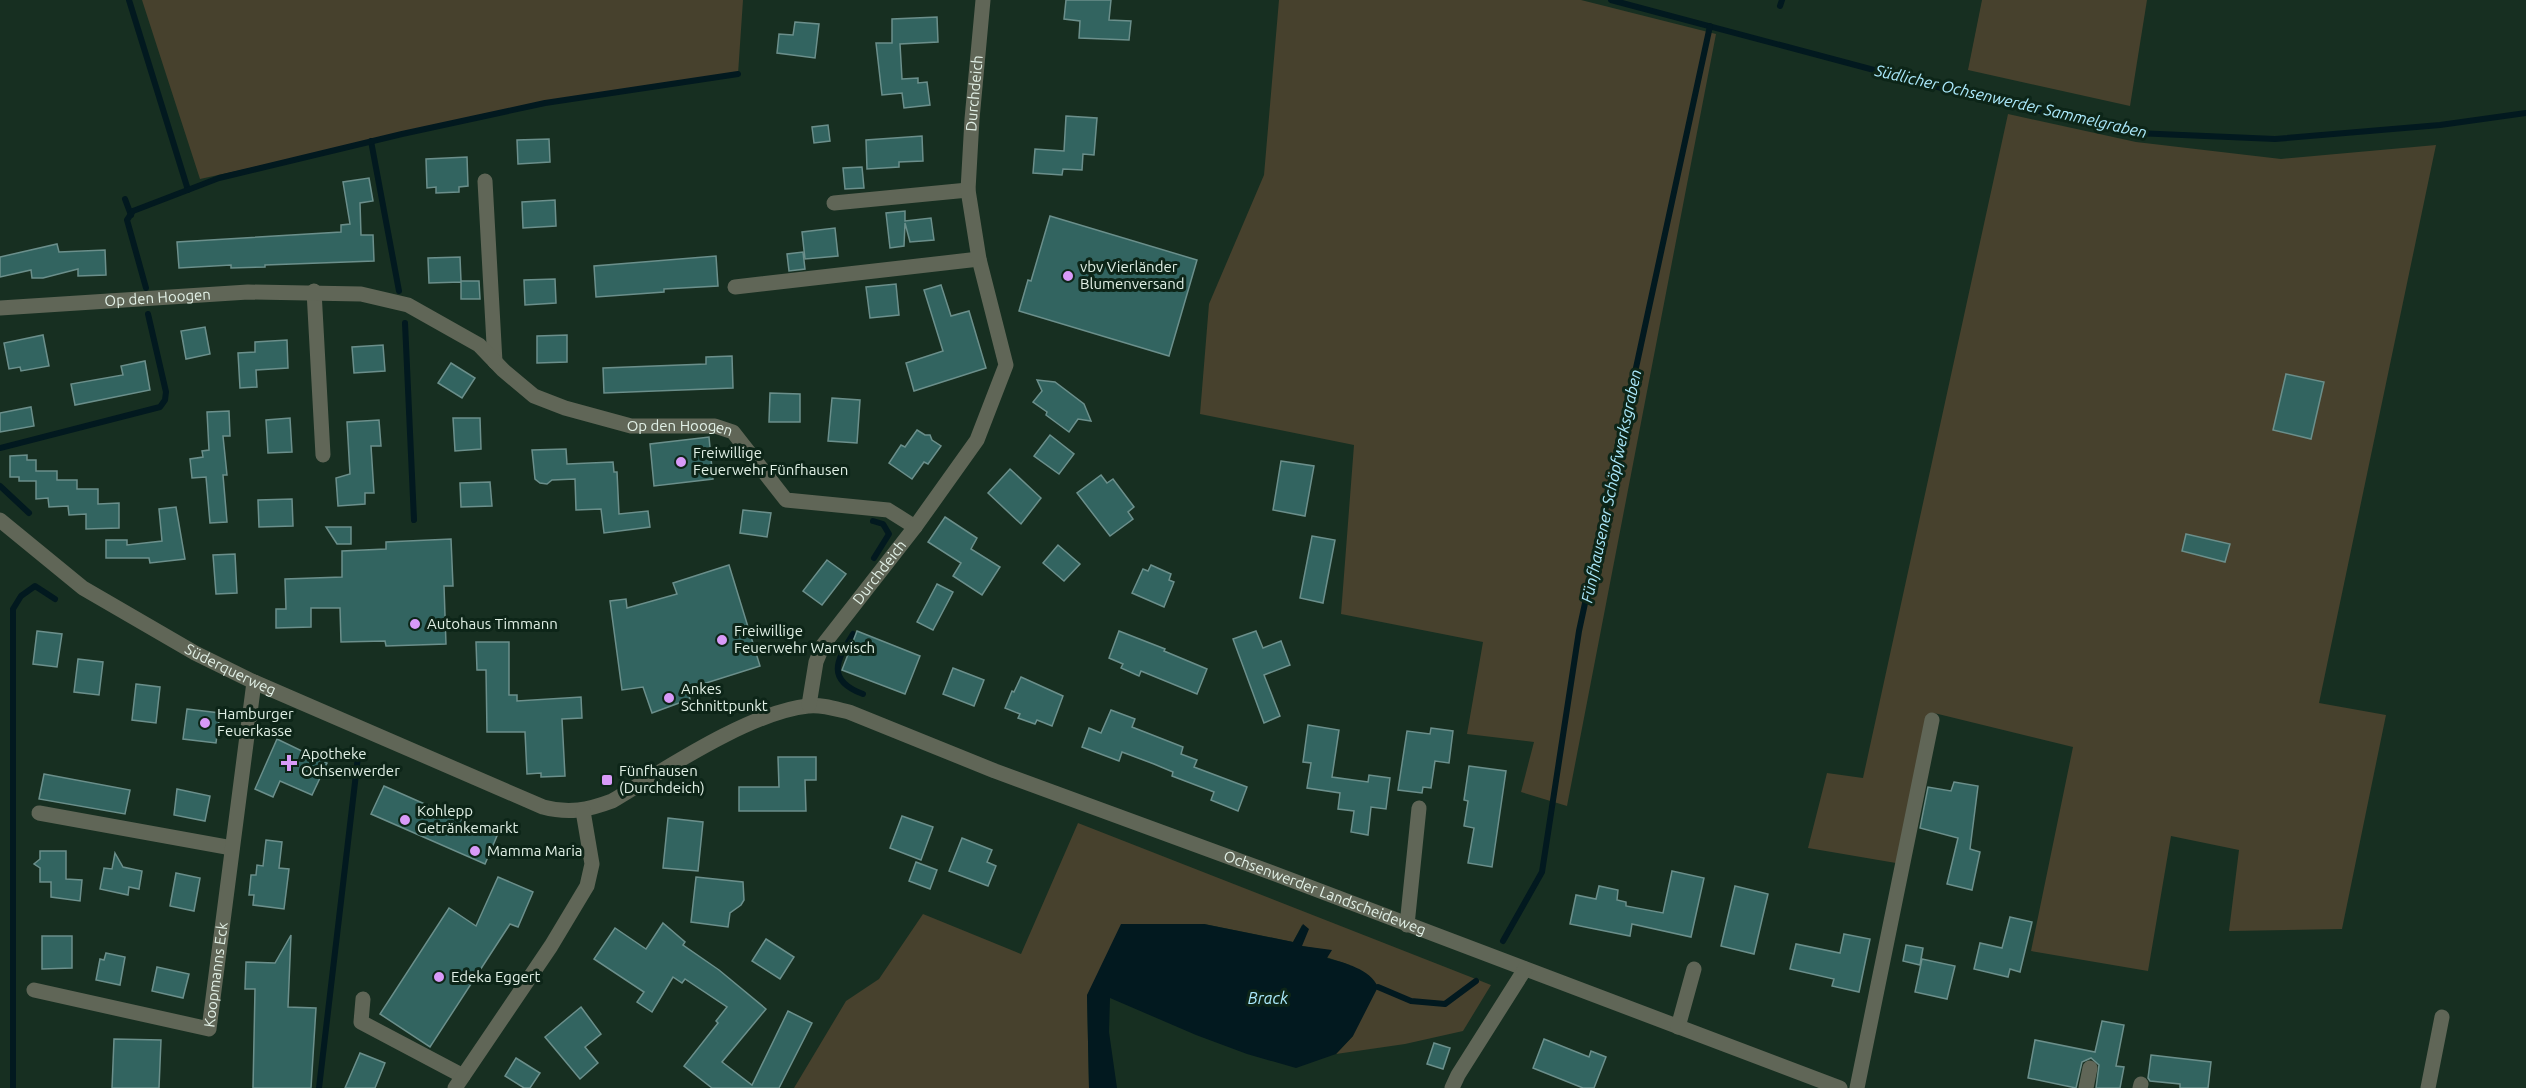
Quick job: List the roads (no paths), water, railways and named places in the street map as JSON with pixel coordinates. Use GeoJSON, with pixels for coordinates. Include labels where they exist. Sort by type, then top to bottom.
{"type":"FeatureCollection","features":[{"type":"Feature","properties":{"kind":"street","name":"Durchdeich"},"geometry":{"type":"LineString","coordinates":[[809,705],[814,670],[823,645],[915,527],[977,440],[1006,365],[979,259],[968,190],[983,0]]}},
{"type":"Feature","properties":{"kind":"street"},"geometry":{"type":"LineString","coordinates":[[485,181],[495,362]]}},
{"type":"Feature","properties":{"kind":"street"},"geometry":{"type":"LineString","coordinates":[[834,203],[968,190]]}},
{"type":"Feature","properties":{"kind":"street"},"geometry":{"type":"LineString","coordinates":[[735,287],[979,259]]}},
{"type":"Feature","properties":{"kind":"street"},"geometry":{"type":"LineString","coordinates":[[314,291],[323,455]]}},
{"type":"Feature","properties":{"kind":"street","name":"Op den Hoogen"},"geometry":{"type":"LineString","coordinates":[[0,308],[248,292],[314,291],[361,294],[408,305],[479,345],[534,396],[565,408],[631,426],[715,426],[733,432],[786,500],[888,510],[915,527]]}},
{"type":"Feature","properties":{"kind":"street","name":"Süderquerweg"},"geometry":{"type":"LineString","coordinates":[[0,520],[82,588],[195,653],[254,682],[543,807],[558,811],[584,811]]}},
{"type":"Feature","properties":{"kind":"street","name":"Koopmanns Eck"},"geometry":{"type":"LineString","coordinates":[[34,990],[209,1029],[254,682]]}},
{"type":"Feature","properties":{"kind":"street"},"geometry":{"type":"LineString","coordinates":[[363,999],[362,1022],[459,1082],[551,946],[587,886],[592,864],[584,811],[612,801],[738,729],[775,713],[809,705]]}},
{"type":"Feature","properties":{"kind":"street","name":"Ochsenwerder Landscheideweg"},"geometry":{"type":"LineString","coordinates":[[809,705],[849,712],[995,771],[1840,1088]]}},
{"type":"Feature","properties":{"kind":"street"},"geometry":{"type":"LineString","coordinates":[[1857,1088],[1932,720]]}},
{"type":"Feature","properties":{"kind":"street"},"geometry":{"type":"LineString","coordinates":[[1407,924],[1419,808]]}},
{"type":"Feature","properties":{"kind":"street"},"geometry":{"type":"LineString","coordinates":[[39,813],[232,849]]}},
{"type":"Feature","properties":{"kind":"street"},"geometry":{"type":"LineString","coordinates":[[1452,1088],[1525,969]]}},
{"type":"Feature","properties":{"kind":"street"},"geometry":{"type":"LineString","coordinates":[[1678,1027],[1694,969]]}},
{"type":"Feature","properties":{"kind":"street"},"geometry":{"type":"LineString","coordinates":[[2428,1088],[2442,1017]]}},
{"type":"Feature","properties":{"kind":"street"},"geometry":{"type":"LineString","coordinates":[[2086,1088],[2090,1068]]}},
{"type":"Feature","properties":{"kind":"water","name":"Brack"},"geometry":{"type":"Polygon","coordinates":[[[1121,924],[1204,924],[1293,942],[1303,924],[1309,929],[1302,946],[1332,950],[1327,958],[1363,971],[1378,987],[1353,1036],[1336,1054],[1296,1068],[1247,1054],[1196,1035],[1110,998],[1109,1032],[1117,1088],[1089,1088],[1087,995],[1121,924]]]}},
{"type":"Feature","properties":{"kind":"waterway"},"geometry":{"type":"LineString","coordinates":[[129,0],[188,190]]}},
{"type":"Feature","properties":{"kind":"waterway","name":"Südlicher Ochsenwerder Sammelgraben"},"geometry":{"type":"LineString","coordinates":[[1611,0],[1964,94],[2136,133],[2275,139],[2440,125],[2526,113]]}},
{"type":"Feature","properties":{"kind":"waterway"},"geometry":{"type":"LineString","coordinates":[[1780,6],[1782,0]]}},
{"type":"Feature","properties":{"kind":"waterway","name":"Fünfhausener Schöpfwerksgraben"},"geometry":{"type":"LineString","coordinates":[[1503,941],[1542,872],[1579,631],[1710,26]]}},
{"type":"Feature","properties":{"kind":"waterway"},"geometry":{"type":"LineString","coordinates":[[146,288],[127,220],[133,211],[219,178],[402,134],[545,103],[738,74]]}},
{"type":"Feature","properties":{"kind":"waterway"},"geometry":{"type":"LineString","coordinates":[[371,141],[399,291]]}},
{"type":"Feature","properties":{"kind":"waterway"},"geometry":{"type":"LineString","coordinates":[[125,199],[131,215]]}},
{"type":"Feature","properties":{"kind":"waterway"},"geometry":{"type":"LineString","coordinates":[[0,448],[160,407],[165,400],[166,392],[148,314]]}},
{"type":"Feature","properties":{"kind":"waterway"},"geometry":{"type":"LineString","coordinates":[[405,323],[414,520]]}},
{"type":"Feature","properties":{"kind":"waterway"},"geometry":{"type":"LineString","coordinates":[[0,486],[29,513]]}},
{"type":"Feature","properties":{"kind":"waterway"},"geometry":{"type":"LineString","coordinates":[[873,521],[883,524],[889,534],[874,558]]}},
{"type":"Feature","properties":{"kind":"waterway"},"geometry":{"type":"LineString","coordinates":[[13,1088],[13,609],[21,596],[35,586],[55,599]]}},
{"type":"Feature","properties":{"kind":"waterway"},"geometry":{"type":"LineString","coordinates":[[853,634],[839,661],[839,676],[843,683],[863,694]]}},
{"type":"Feature","properties":{"kind":"waterway"},"geometry":{"type":"LineString","coordinates":[[319,1088],[358,757]]}},
{"type":"Feature","properties":{"kind":"waterway","name":"Fünfhausener Schöpfwerksgraben"},"geometry":{"type":"LineString","coordinates":[[1378,987],[1411,1001],[1445,1004],[1476,981]]}},
{"type":"Feature","properties":{"kind":"place","name":"vbv Vierländer Blumenversand"},"geometry":{"type":"Point","coordinates":[1068,276]}},
{"type":"Feature","properties":{"kind":"place","name":"Freiwillige Feuerwehr Fünfhausen"},"geometry":{"type":"Point","coordinates":[681,462]}},
{"type":"Feature","properties":{"kind":"place","name":"Autohaus Timmann"},"geometry":{"type":"Point","coordinates":[415,624]}},
{"type":"Feature","properties":{"kind":"place","name":"Freiwillige Feuerwehr Warwisch"},"geometry":{"type":"Point","coordinates":[722,640]}},
{"type":"Feature","properties":{"kind":"place","name":"Ankes Schnittpunkt"},"geometry":{"type":"Point","coordinates":[669,698]}},
{"type":"Feature","properties":{"kind":"place","name":"Hamburger Feuerkasse"},"geometry":{"type":"Point","coordinates":[205,723]}},
{"type":"Feature","properties":{"kind":"place","name":"Apotheke Ochsenwerder"},"geometry":{"type":"Point","coordinates":[289,763]}},
{"type":"Feature","properties":{"kind":"place","name":"Fünfhausen (Durchdeich)"},"geometry":{"type":"Point","coordinates":[607,780]}},
{"type":"Feature","properties":{"kind":"place","name":"Kohlepp Getränkemarkt"},"geometry":{"type":"Point","coordinates":[405,820]}},
{"type":"Feature","properties":{"kind":"place","name":"Mamma Maria"},"geometry":{"type":"Point","coordinates":[475,851]}},
{"type":"Feature","properties":{"kind":"place","name":"Edeka Eggert"},"geometry":{"type":"Point","coordinates":[439,977]}}]}
